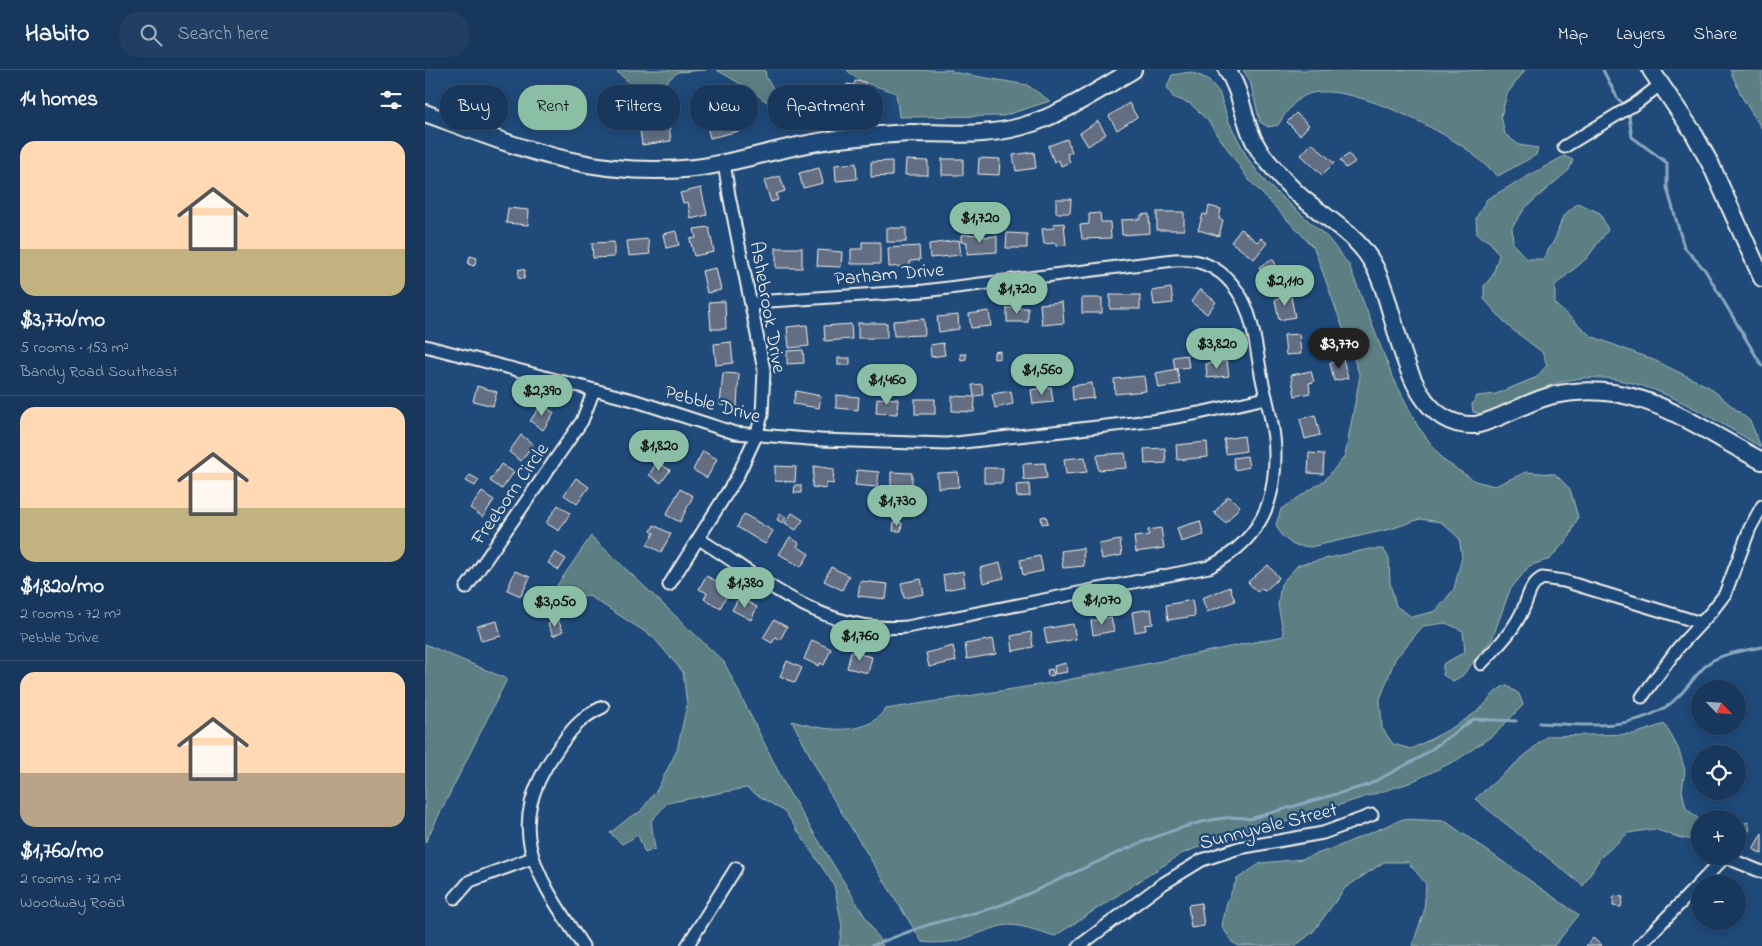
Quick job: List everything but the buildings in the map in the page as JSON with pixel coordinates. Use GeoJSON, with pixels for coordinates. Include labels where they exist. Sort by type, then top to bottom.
{"type":"FeatureCollection","features":[{"type":"Feature","properties":{"kind":"street"},"geometry":{"type":"LineString","coordinates":[[425,112],[542,155],[578,163],[662,170],[697,167],[790,146],[833,139],[885,134],[963,134],[1007,130],[1045,118],[1133,70]]}},
{"type":"Feature","properties":{"kind":"street"},"geometry":{"type":"LineString","coordinates":[[1227,70],[1236,89],[1245,123],[1262,154],[1299,195],[1352,238],[1372,261],[1419,391],[1425,402],[1443,418],[1465,425],[1477,425],[1552,396],[1572,392],[1608,391],[1637,397],[1677,414],[1762,461]]}},
{"type":"Feature","properties":{"kind":"street"},"geometry":{"type":"LineString","coordinates":[[1651,70],[1693,132],[1711,166],[1762,278]]}},
{"type":"Feature","properties":{"kind":"street"},"geometry":{"type":"LineString","coordinates":[[1564,147],[1638,102],[1661,84]]}},
{"type":"Feature","properties":{"kind":"street","name":"Ashebrook Drive"},"geometry":{"type":"LineString","coordinates":[[669,585],[737,477],[756,436],[765,390],[764,370],[724,162]]}},
{"type":"Feature","properties":{"kind":"street","name":"Parham Drive"},"geometry":{"type":"LineString","coordinates":[[699,539],[816,612],[852,625],[872,628],[907,627],[1197,570],[1223,560],[1238,549],[1257,528],[1267,508],[1271,493],[1275,452],[1243,300],[1227,278],[1211,266],[1194,260],[1174,260],[924,291],[770,301],[751,304]]}},
{"type":"Feature","properties":{"kind":"street","name":"Pebble Drive"},"geometry":{"type":"LineString","coordinates":[[425,346],[690,417],[735,433],[756,436],[920,445],[947,444],[1159,420],[1265,398]]}},
{"type":"Feature","properties":{"kind":"street","name":"Freeborn Circle"},"geometry":{"type":"LineString","coordinates":[[466,588],[582,421],[593,390]]}},
{"type":"Feature","properties":{"kind":"street"},"geometry":{"type":"LineString","coordinates":[[1641,697],[1678,648],[1712,612],[1725,594],[1751,528],[1762,506]]}},
{"type":"Feature","properties":{"kind":"street"},"geometry":{"type":"LineString","coordinates":[[1481,664],[1508,635],[1524,608],[1531,587],[1542,578],[1564,581],[1701,623]]}},
{"type":"Feature","properties":{"kind":"street"},"geometry":{"type":"LineString","coordinates":[[583,946],[539,877],[532,858],[528,830],[529,810],[533,790],[541,772],[572,728],[590,712],[603,707]]}},
{"type":"Feature","properties":{"kind":"street","name":"Sunnyvale Street"},"geometry":{"type":"LineString","coordinates":[[1079,946],[1161,885],[1202,860],[1239,848],[1323,833],[1372,814]]}},
{"type":"Feature","properties":{"kind":"street"},"geometry":{"type":"LineString","coordinates":[[1639,946],[1725,857],[1762,872]]}},
{"type":"Feature","properties":{"kind":"street"},"geometry":{"type":"LineString","coordinates":[[455,898],[470,881],[532,858]]}},
{"type":"Feature","properties":{"kind":"street"},"geometry":{"type":"LineString","coordinates":[[687,946],[737,868]]}},
{"type":"Feature","properties":{"kind":"green space"},"geometry":{"type":"Polygon","coordinates":[[[615,70],[706,70],[678,72],[663,85],[632,85],[615,70]]]}},
{"type":"Feature","properties":{"kind":"green space"},"geometry":{"type":"Polygon","coordinates":[[[717,70],[765,70],[766,77],[771,85],[768,85],[768,103],[758,95],[758,85],[742,85],[717,70]]]}},
{"type":"Feature","properties":{"kind":"green space"},"geometry":{"type":"Polygon","coordinates":[[[847,70],[952,70],[952,72],[1027,85],[1050,101],[1003,116],[899,117],[896,93],[883,89],[883,85],[872,85],[852,75],[847,70]]]}},
{"type":"Feature","properties":{"kind":"green space"},"geometry":{"type":"Polygon","coordinates":[[[1243,70],[1525,70],[1507,94],[1501,116],[1505,134],[1519,145],[1538,148],[1536,155],[1498,176],[1455,141],[1414,119],[1366,100],[1343,94],[1322,92],[1306,95],[1301,98],[1290,108],[1278,125],[1268,127],[1260,122],[1250,81],[1243,70]]]}},
{"type":"Feature","properties":{"kind":"green space"},"geometry":{"type":"Polygon","coordinates":[[[1730,70],[1762,70],[1762,129],[1743,99],[1730,70]]]}},
{"type":"Feature","properties":{"kind":"green space"},"geometry":{"type":"Polygon","coordinates":[[[1191,72],[1208,79],[1219,92],[1229,122],[1248,159],[1267,184],[1328,238],[1349,265],[1391,373],[1417,425],[1443,460],[1475,481],[1495,486],[1526,472],[1555,474],[1570,489],[1578,517],[1570,536],[1550,559],[1529,566],[1510,590],[1492,639],[1462,676],[1453,681],[1443,675],[1443,664],[1465,652],[1463,631],[1446,623],[1423,626],[1395,659],[1380,699],[1382,728],[1393,744],[1411,749],[1449,730],[1476,712],[1506,685],[1519,694],[1523,705],[1496,733],[1457,760],[1409,783],[1276,825],[1227,836],[1181,854],[1055,936],[1028,928],[1007,925],[955,941],[922,942],[829,792],[792,721],[822,728],[852,728],[872,722],[886,709],[1057,682],[1284,636],[1278,605],[1281,584],[1298,565],[1369,549],[1383,549],[1389,558],[1390,583],[1396,606],[1412,617],[1436,611],[1454,589],[1462,557],[1459,538],[1441,522],[1420,519],[1391,529],[1310,547],[1293,545],[1281,535],[1276,525],[1281,509],[1325,480],[1345,456],[1360,376],[1314,248],[1249,180],[1208,121],[1191,104],[1173,97],[1167,87],[1172,75],[1191,72]]]}},
{"type":"Feature","properties":{"kind":"green space"},"geometry":{"type":"Polygon","coordinates":[[[1564,156],[1573,160],[1569,170],[1526,207],[1512,227],[1513,244],[1527,259],[1543,259],[1555,239],[1563,216],[1578,203],[1600,213],[1608,230],[1586,259],[1555,285],[1555,304],[1591,336],[1656,361],[1709,387],[1750,421],[1761,447],[1720,422],[1676,399],[1630,382],[1607,378],[1583,378],[1557,383],[1482,414],[1473,412],[1472,404],[1477,396],[1496,394],[1537,377],[1547,365],[1542,352],[1509,327],[1484,299],[1484,286],[1493,275],[1499,255],[1490,242],[1477,235],[1476,218],[1487,199],[1564,156]]]}},
{"type":"Feature","properties":{"kind":"green space"},"geometry":{"type":"Polygon","coordinates":[[[591,536],[724,662],[787,789],[883,946],[839,946],[842,926],[834,885],[785,812],[746,788],[667,803],[651,821],[655,849],[645,853],[638,835],[622,844],[610,833],[630,817],[640,812],[657,790],[677,750],[687,705],[683,672],[653,637],[591,597],[554,590],[591,536]]]}},
{"type":"Feature","properties":{"kind":"green space"},"geometry":{"type":"Polygon","coordinates":[[[425,644],[507,679],[425,843],[425,644]]]}},
{"type":"Feature","properties":{"kind":"green space"},"geometry":{"type":"Polygon","coordinates":[[[1665,724],[1678,748],[1685,770],[1682,791],[1686,808],[1691,812],[1691,840],[1654,829],[1628,833],[1600,858],[1583,886],[1475,799],[1547,736],[1634,734],[1665,724]]]}},
{"type":"Feature","properties":{"kind":"green space"},"geometry":{"type":"Polygon","coordinates":[[[1403,819],[1445,821],[1579,915],[1554,946],[1412,946],[1424,912],[1426,884],[1408,862],[1384,862],[1345,888],[1313,932],[1295,946],[1239,946],[1232,942],[1222,926],[1227,902],[1237,879],[1261,863],[1302,859],[1339,846],[1403,819]]]}},
{"type":"Feature","properties":{"kind":"green space"},"geometry":{"type":"Polygon","coordinates":[[[1748,822],[1750,830],[1746,833],[1746,823],[1748,822]]]}},
{"type":"Feature","properties":{"kind":"waterway"},"geometry":{"type":"LineString","coordinates":[[1603,70],[1618,99],[1628,108],[1632,137],[1667,163],[1667,188],[1684,247],[1705,270],[1762,366]]}},
{"type":"Feature","properties":{"kind":"waterway"},"geometry":{"type":"LineString","coordinates":[[1540,723],[1604,725],[1635,720],[1650,715],[1671,703],[1710,662],[1728,654],[1762,647]]}},
{"type":"Feature","properties":{"kind":"waterway"},"geometry":{"type":"LineString","coordinates":[[871,946],[931,924],[1001,905],[1161,835],[1195,824],[1224,818],[1249,819],[1368,785],[1419,758],[1474,719],[1516,721]]}}]}
